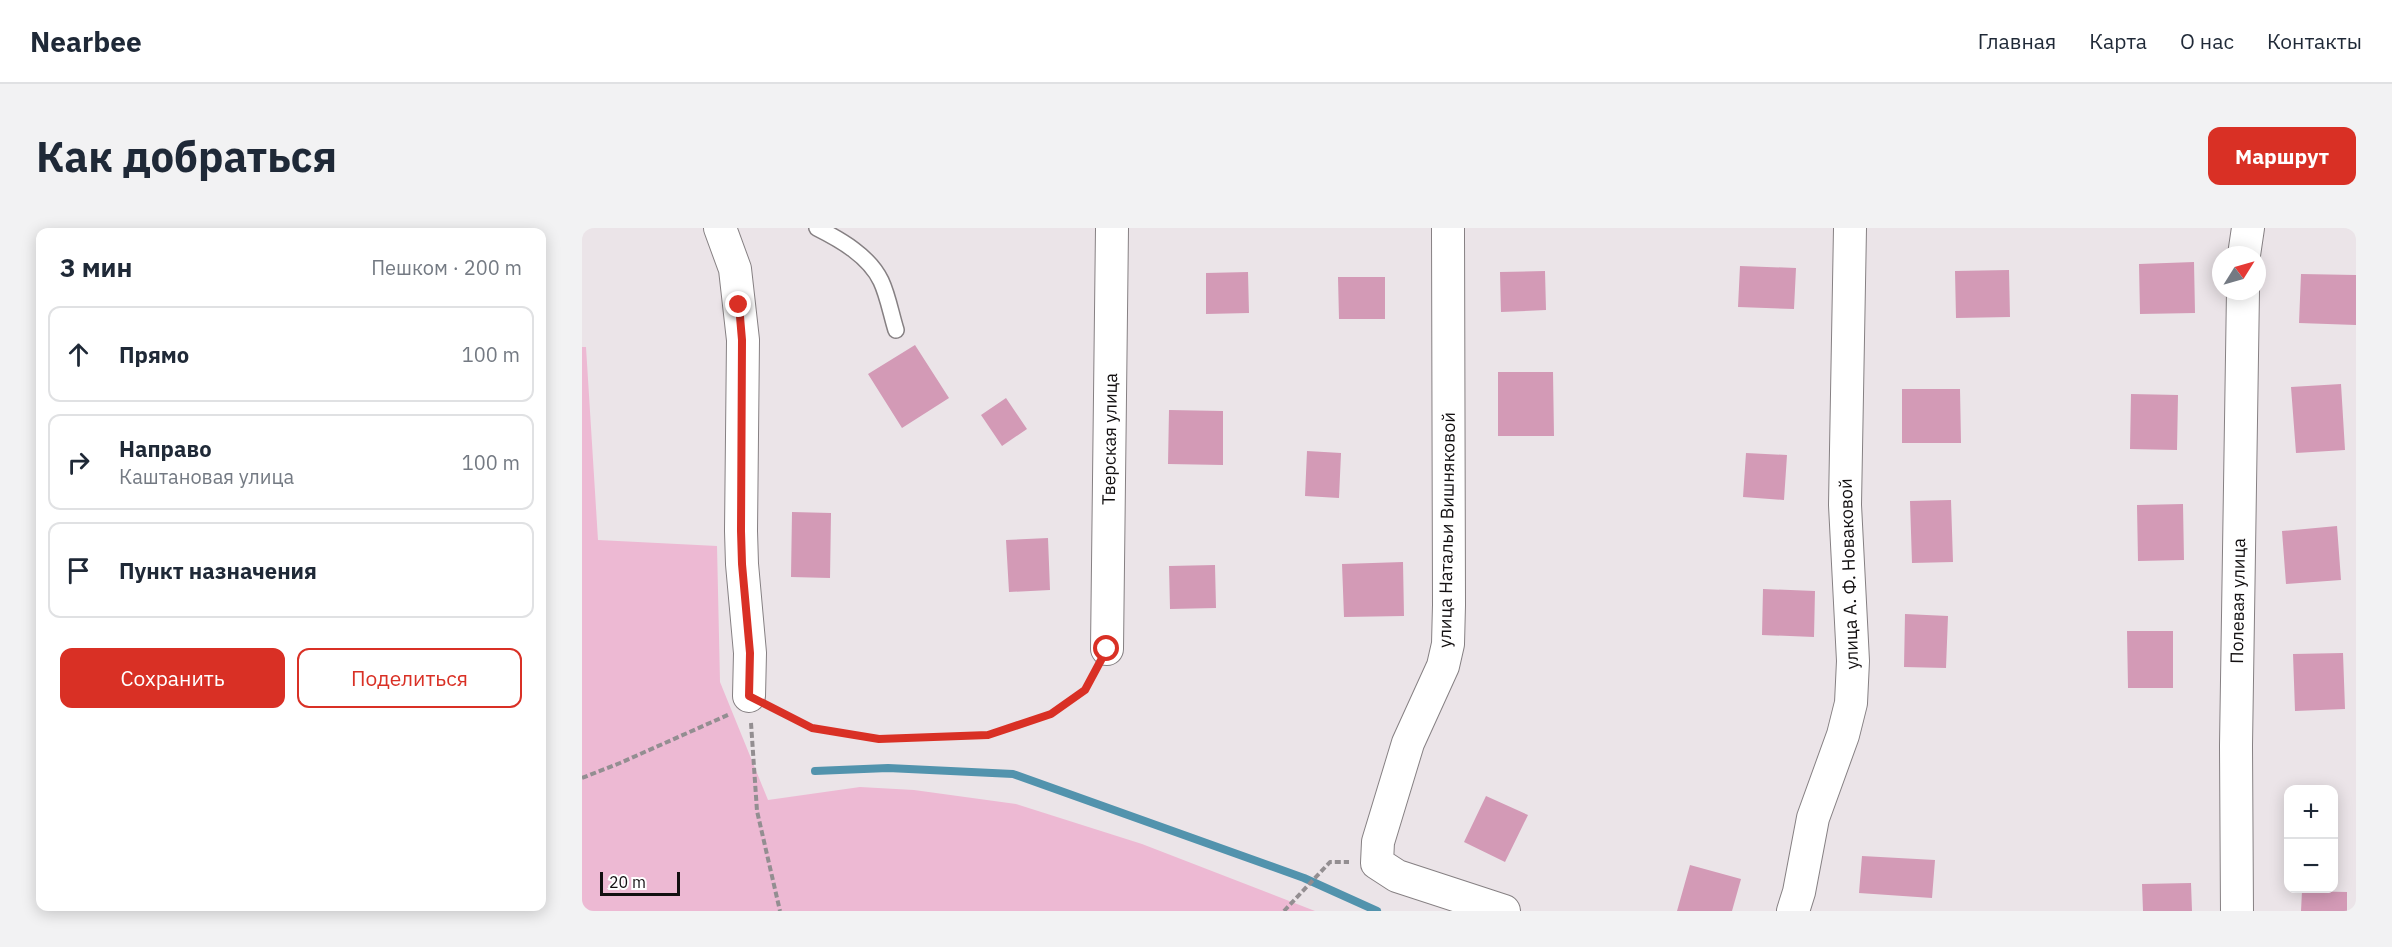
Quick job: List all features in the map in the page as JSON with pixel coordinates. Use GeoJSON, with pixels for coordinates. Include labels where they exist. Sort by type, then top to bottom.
{"type":"FeatureCollection","features":[{"type":"Feature","properties":{"kind":"street"},"geometry":{"type":"LineString","coordinates":[[720,228],[735,269],[742,340],[741,531],[750,653],[749,696]]}},
{"type":"Feature","properties":{"kind":"street","name":"Тверская улица"},"geometry":{"type":"LineString","coordinates":[[1107,649],[1112,228]]}},
{"type":"Feature","properties":{"kind":"street","name":"улица Натальи Вишняковой"},"geometry":{"type":"LineString","coordinates":[[1377,863],[1378,842],[1408,742],[1443,666],[1448,644],[1448,228]]}},
{"type":"Feature","properties":{"kind":"street","name":"улица А. Ф. Новаковой"},"geometry":{"type":"LineString","coordinates":[[1793,911],[1799,892],[1813,818],[1843,735],[1851,703],[1853,661],[1845,505],[1850,228]]}},
{"type":"Feature","properties":{"kind":"street"},"geometry":{"type":"LineString","coordinates":[[2245,246],[2248,228]]}},
{"type":"Feature","properties":{"kind":"street","name":"Полевая улица"},"geometry":{"type":"LineString","coordinates":[[2237,911],[2236,746],[2243,300]]}},
{"type":"Feature","properties":{"kind":"street"},"geometry":{"type":"LineString","coordinates":[[1377,863],[1397,876],[1504,911]]}},
{"type":"Feature","properties":{"kind":"lane"},"geometry":{"type":"LineString","coordinates":[[817,228],[836,237],[868,261],[881,281],[896,330]]}},
{"type":"Feature","properties":{"kind":"path"},"geometry":{"type":"LineString","coordinates":[[749,696],[812,728],[879,739],[988,735],[1051,714],[1085,690],[1107,649]]}},
{"type":"Feature","properties":{"kind":"path"},"geometry":{"type":"LineString","coordinates":[[582,777],[727,717],[749,696]]}},
{"type":"Feature","properties":{"kind":"path"},"geometry":{"type":"LineString","coordinates":[[749,696],[757,811],[780,911]]}},
{"type":"Feature","properties":{"kind":"path"},"geometry":{"type":"LineString","coordinates":[[1284,911],[1330,862],[1377,863]]}},
{"type":"Feature","properties":{"kind":"shaded area"},"geometry":{"type":"Polygon","coordinates":[[[582,347],[586,347],[598,540],[717,546],[720,682],[768,800],[860,787],[914,790],[1016,804],[1142,844],[1315,911],[582,911],[582,347]]]}},
{"type":"Feature","properties":{"kind":"building"},"geometry":{"type":"Polygon","coordinates":[[[2194,262],[2195,313],[2140,314],[2139,264],[2194,262]]]}},
{"type":"Feature","properties":{"kind":"building"},"geometry":{"type":"Polygon","coordinates":[[[1740,266],[1796,268],[1794,309],[1738,307],[1740,266]]]}},
{"type":"Feature","properties":{"kind":"building"},"geometry":{"type":"Polygon","coordinates":[[[2009,270],[2010,317],[1956,318],[1955,271],[2009,270]]]}},
{"type":"Feature","properties":{"kind":"building"},"geometry":{"type":"Polygon","coordinates":[[[1545,271],[1546,310],[1501,312],[1500,272],[1545,271]]]}},
{"type":"Feature","properties":{"kind":"building"},"geometry":{"type":"Polygon","coordinates":[[[1248,272],[1249,313],[1206,314],[1206,273],[1248,272]]]}},
{"type":"Feature","properties":{"kind":"building"},"geometry":{"type":"Polygon","coordinates":[[[2301,274],[2356,275],[2356,325],[2299,323],[2301,274]]]}},
{"type":"Feature","properties":{"kind":"building"},"geometry":{"type":"Polygon","coordinates":[[[1338,277],[1385,277],[1385,319],[1339,319],[1338,277]]]}},
{"type":"Feature","properties":{"kind":"building"},"geometry":{"type":"Polygon","coordinates":[[[915,345],[949,398],[902,428],[868,374],[915,345]]]}},
{"type":"Feature","properties":{"kind":"building"},"geometry":{"type":"Polygon","coordinates":[[[1498,372],[1553,372],[1554,436],[1498,436],[1498,372]]]}},
{"type":"Feature","properties":{"kind":"building"},"geometry":{"type":"Polygon","coordinates":[[[2341,384],[2345,450],[2296,453],[2291,387],[2341,384]]]}},
{"type":"Feature","properties":{"kind":"building"},"geometry":{"type":"Polygon","coordinates":[[[1902,389],[1960,389],[1961,443],[1902,443],[1902,389]]]}},
{"type":"Feature","properties":{"kind":"building"},"geometry":{"type":"Polygon","coordinates":[[[2131,394],[2178,395],[2177,450],[2130,449],[2131,394]]]}},
{"type":"Feature","properties":{"kind":"building"},"geometry":{"type":"Polygon","coordinates":[[[1006,398],[1027,429],[1002,446],[981,415],[1006,398]]]}},
{"type":"Feature","properties":{"kind":"building"},"geometry":{"type":"Polygon","coordinates":[[[1169,410],[1223,411],[1223,465],[1168,464],[1169,410]]]}},
{"type":"Feature","properties":{"kind":"building"},"geometry":{"type":"Polygon","coordinates":[[[1307,451],[1341,453],[1339,498],[1305,496],[1307,451]]]}},
{"type":"Feature","properties":{"kind":"building"},"geometry":{"type":"Polygon","coordinates":[[[1746,453],[1787,455],[1784,500],[1743,497],[1746,453]]]}},
{"type":"Feature","properties":{"kind":"building"},"geometry":{"type":"Polygon","coordinates":[[[1951,500],[1953,562],[1912,563],[1910,501],[1951,500]]]}},
{"type":"Feature","properties":{"kind":"building"},"geometry":{"type":"Polygon","coordinates":[[[2183,504],[2184,560],[2138,561],[2137,505],[2183,504]]]}},
{"type":"Feature","properties":{"kind":"building"},"geometry":{"type":"Polygon","coordinates":[[[792,512],[831,513],[830,578],[791,577],[792,512]]]}},
{"type":"Feature","properties":{"kind":"building"},"geometry":{"type":"Polygon","coordinates":[[[2337,526],[2341,580],[2286,584],[2282,531],[2337,526]]]}},
{"type":"Feature","properties":{"kind":"building"},"geometry":{"type":"Polygon","coordinates":[[[1048,538],[1050,590],[1009,592],[1006,540],[1048,538]]]}},
{"type":"Feature","properties":{"kind":"building"},"geometry":{"type":"Polygon","coordinates":[[[1403,562],[1404,616],[1344,617],[1342,564],[1403,562]]]}},
{"type":"Feature","properties":{"kind":"building"},"geometry":{"type":"Polygon","coordinates":[[[1215,565],[1216,608],[1170,609],[1169,566],[1215,565]]]}},
{"type":"Feature","properties":{"kind":"building"},"geometry":{"type":"Polygon","coordinates":[[[1763,589],[1815,591],[1814,637],[1762,635],[1763,589]]]}},
{"type":"Feature","properties":{"kind":"building"},"geometry":{"type":"Polygon","coordinates":[[[1905,614],[1948,616],[1946,668],[1904,667],[1905,614]]]}},
{"type":"Feature","properties":{"kind":"building"},"geometry":{"type":"Polygon","coordinates":[[[2127,631],[2173,631],[2173,688],[2128,688],[2127,631]]]}},
{"type":"Feature","properties":{"kind":"building"},"geometry":{"type":"Polygon","coordinates":[[[2343,653],[2345,709],[2295,711],[2293,654],[2343,653]]]}},
{"type":"Feature","properties":{"kind":"building"},"geometry":{"type":"Polygon","coordinates":[[[1486,796],[1528,815],[1505,862],[1464,842],[1486,796]]]}},
{"type":"Feature","properties":{"kind":"building"},"geometry":{"type":"Polygon","coordinates":[[[1862,856],[1935,860],[1932,898],[1859,893],[1862,856]]]}},
{"type":"Feature","properties":{"kind":"building"},"geometry":{"type":"Polygon","coordinates":[[[1690,865],[1741,879],[1732,911],[1677,911],[1690,865]]]}},
{"type":"Feature","properties":{"kind":"building"},"geometry":{"type":"Polygon","coordinates":[[[2191,883],[2192,911],[2143,911],[2142,884],[2191,883]]]}},
{"type":"Feature","properties":{"kind":"building"},"geometry":{"type":"Polygon","coordinates":[[[2347,892],[2347,911],[2301,911],[2302,893],[2347,892]]]}},
{"type":"Feature","properties":{"kind":"waterway"},"geometry":{"type":"LineString","coordinates":[[815,771],[888,768],[1013,774],[1304,878],[1377,911]]}},
{"type":"Feature","properties":{"kind":"route"},"geometry":{"type":"LineString","coordinates":[[739,305],[743,381],[741,531],[750,653],[749,696],[812,728],[879,739],[988,735],[1051,714],[1085,690],[1107,649]]}}]}
